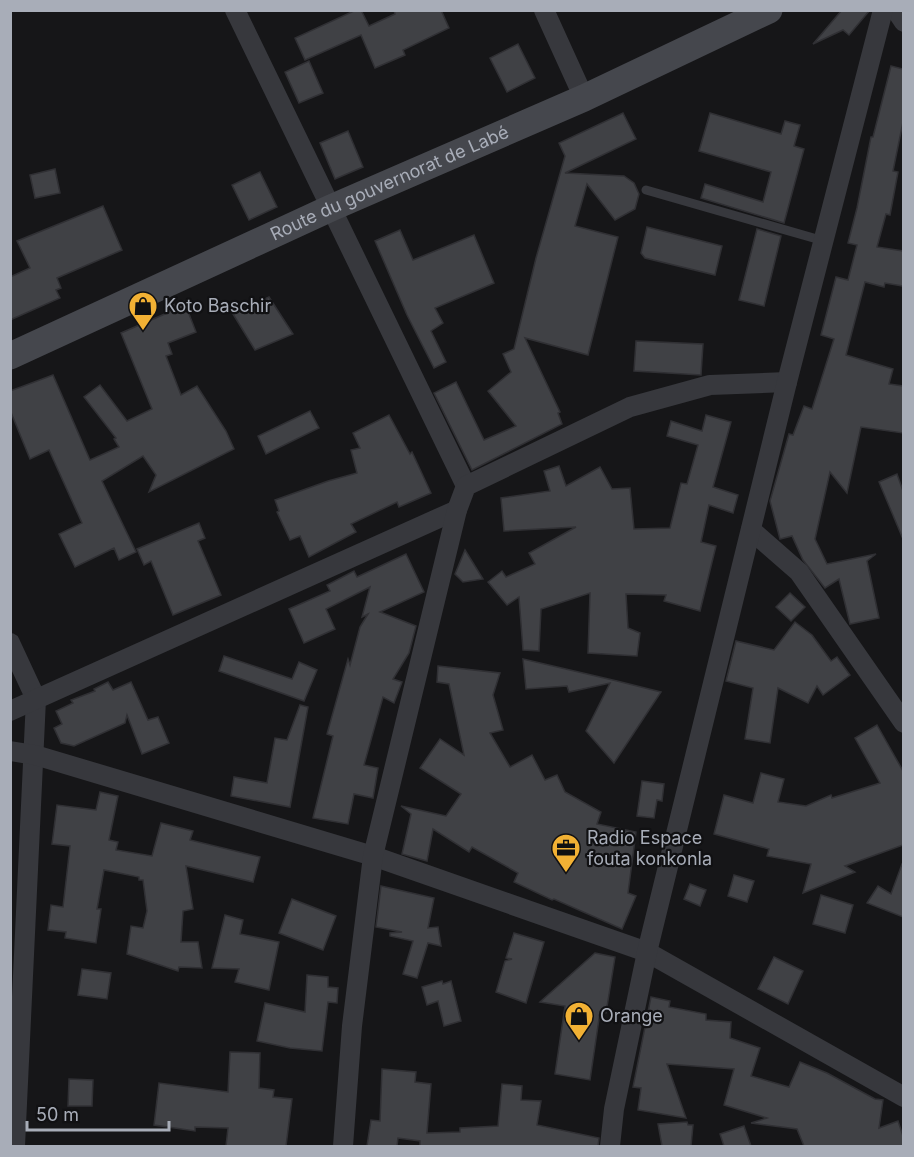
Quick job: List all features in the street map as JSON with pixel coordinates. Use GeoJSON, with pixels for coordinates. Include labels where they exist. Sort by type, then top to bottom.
{"type":"FeatureCollection","features":[{"type":"Feature","properties":{"kind":"street"},"geometry":{"type":"LineString","coordinates":[[235,10],[466,486]]}},
{"type":"Feature","properties":{"kind":"street"},"geometry":{"type":"LineString","coordinates":[[544,10],[584,98]]}},
{"type":"Feature","properties":{"kind":"street","name":"Route du gouvernorat de Labé"},"geometry":{"type":"LineString","coordinates":[[10,356],[331,208],[584,98],[769,10]]}},
{"type":"Feature","properties":{"kind":"street"},"geometry":{"type":"LineString","coordinates":[[610,1146],[614,1109],[647,952],[787,382],[883,10]]}},
{"type":"Feature","properties":{"kind":"street"},"geometry":{"type":"LineString","coordinates":[[896,10],[903,22]]}},
{"type":"Feature","properties":{"kind":"street"},"geometry":{"type":"LineString","coordinates":[[343,1146],[352,1026],[373,856],[457,510],[466,486],[630,407],[710,385],[787,382]]}},
{"type":"Feature","properties":{"kind":"street"},"geometry":{"type":"LineString","coordinates":[[10,711],[457,510]]}},
{"type":"Feature","properties":{"kind":"street"},"geometry":{"type":"LineString","coordinates":[[751,530],[799,572],[903,723]]}},
{"type":"Feature","properties":{"kind":"street"},"geometry":{"type":"LineString","coordinates":[[10,643],[36,699],[15,1146]]}},
{"type":"Feature","properties":{"kind":"street"},"geometry":{"type":"LineString","coordinates":[[10,751],[35,755],[373,856],[647,952],[903,1097]]}},
{"type":"Feature","properties":{"kind":"lane"},"geometry":{"type":"LineString","coordinates":[[646,190],[824,242]]}},
{"type":"Feature","properties":{"kind":"building"},"geometry":{"type":"Polygon","coordinates":[[[356,10],[361,10],[369,26],[395,14],[394,10],[441,10],[449,28],[403,50],[405,55],[375,68],[361,35],[305,60],[295,38],[356,10]]]}},
{"type":"Feature","properties":{"kind":"building"},"geometry":{"type":"Polygon","coordinates":[[[842,10],[870,10],[849,35],[843,30],[813,44],[842,10]]]}},
{"type":"Feature","properties":{"kind":"building"},"geometry":{"type":"Polygon","coordinates":[[[518,44],[535,78],[507,92],[490,58],[518,44]]]}},
{"type":"Feature","properties":{"kind":"building"},"geometry":{"type":"Polygon","coordinates":[[[309,61],[323,93],[299,103],[285,72],[309,61]]]}},
{"type":"Feature","properties":{"kind":"building"},"geometry":{"type":"Polygon","coordinates":[[[891,66],[903,69],[903,122],[893,171],[898,172],[890,215],[886,214],[877,247],[903,251],[903,286],[885,283],[884,287],[865,282],[846,355],[893,369],[889,384],[903,386],[903,433],[861,427],[847,493],[830,472],[815,539],[827,564],[876,554],[867,561],[879,618],[850,624],[839,579],[825,588],[803,560],[792,536],[780,539],[770,501],[789,434],[793,435],[804,406],[812,409],[834,339],[821,335],[836,277],[848,280],[857,245],[848,243],[871,137],[873,137],[891,66]]]}},
{"type":"Feature","properties":{"kind":"building"},"geometry":{"type":"Polygon","coordinates":[[[623,113],[636,139],[565,173],[624,176],[634,183],[639,194],[635,209],[615,220],[587,184],[575,226],[618,237],[588,355],[525,338],[560,412],[558,413],[562,424],[472,470],[434,393],[456,382],[484,440],[516,426],[488,391],[511,372],[503,354],[514,349],[536,258],[565,156],[559,143],[623,113]]]}},
{"type":"Feature","properties":{"kind":"building"},"geometry":{"type":"Polygon","coordinates":[[[710,113],[781,134],[785,121],[800,125],[794,146],[804,149],[784,223],[701,198],[705,184],[763,202],[771,172],[699,151],[710,113]]]}},
{"type":"Feature","properties":{"kind":"building"},"geometry":{"type":"Polygon","coordinates":[[[348,131],[363,167],[335,179],[320,143],[348,131]]]}},
{"type":"Feature","properties":{"kind":"building"},"geometry":{"type":"Polygon","coordinates":[[[55,169],[60,193],[35,198],[30,175],[55,169]]]}},
{"type":"Feature","properties":{"kind":"building"},"geometry":{"type":"Polygon","coordinates":[[[260,172],[277,207],[249,220],[232,185],[260,172]]]}},
{"type":"Feature","properties":{"kind":"building"},"geometry":{"type":"Polygon","coordinates":[[[103,206],[122,250],[57,278],[61,288],[56,290],[60,298],[10,320],[10,277],[30,268],[17,241],[103,206]]]}},
{"type":"Feature","properties":{"kind":"building"},"geometry":{"type":"Polygon","coordinates":[[[647,227],[722,246],[715,275],[645,258],[641,253],[647,227]]]}},
{"type":"Feature","properties":{"kind":"building"},"geometry":{"type":"Polygon","coordinates":[[[757,229],[781,236],[764,306],[739,300],[757,229]]]}},
{"type":"Feature","properties":{"kind":"building"},"geometry":{"type":"Polygon","coordinates":[[[400,230],[413,260],[474,235],[494,283],[435,308],[443,323],[431,331],[446,362],[434,368],[407,315],[375,241],[400,230]]]}},
{"type":"Feature","properties":{"kind":"building"},"geometry":{"type":"Polygon","coordinates":[[[269,297],[293,334],[255,350],[233,314],[269,297]]]}},
{"type":"Feature","properties":{"kind":"building"},"geometry":{"type":"Polygon","coordinates":[[[184,301],[196,332],[168,343],[172,354],[166,356],[181,395],[197,386],[226,431],[234,449],[149,492],[156,475],[143,456],[102,481],[136,552],[119,560],[114,548],[75,567],[59,534],[82,523],[49,450],[30,459],[10,410],[10,391],[53,375],[90,460],[119,447],[114,439],[116,438],[84,397],[100,385],[127,421],[152,409],[121,333],[167,313],[165,308],[184,301]]]}},
{"type":"Feature","properties":{"kind":"building"},"geometry":{"type":"Polygon","coordinates":[[[636,341],[703,344],[701,375],[634,371],[636,341]]]}},
{"type":"Feature","properties":{"kind":"building"},"geometry":{"type":"Polygon","coordinates":[[[310,411],[319,428],[266,454],[258,436],[310,411]]]}},
{"type":"Feature","properties":{"kind":"building"},"geometry":{"type":"Polygon","coordinates":[[[389,415],[410,454],[412,452],[431,493],[399,507],[397,502],[351,524],[356,532],[309,557],[300,536],[290,540],[277,512],[279,511],[275,500],[357,473],[351,450],[360,448],[353,433],[389,415]]]}},
{"type":"Feature","properties":{"kind":"building"},"geometry":{"type":"Polygon","coordinates":[[[706,415],[731,422],[713,487],[738,495],[733,513],[709,505],[701,542],[716,546],[700,611],[664,601],[666,595],[626,594],[628,628],[640,633],[637,656],[588,653],[590,593],[541,609],[539,651],[523,650],[519,597],[507,605],[488,582],[502,571],[506,577],[535,564],[529,553],[576,527],[504,531],[501,498],[550,491],[544,471],[559,466],[566,486],[600,467],[612,489],[630,488],[634,529],[670,528],[681,483],[687,484],[698,445],[667,436],[671,421],[702,431],[706,415]]]}},
{"type":"Feature","properties":{"kind":"building"},"geometry":{"type":"Polygon","coordinates":[[[897,474],[903,491],[903,539],[879,482],[897,474]]]}},
{"type":"Feature","properties":{"kind":"building"},"geometry":{"type":"Polygon","coordinates":[[[199,523],[205,538],[198,541],[221,595],[173,615],[151,561],[144,565],[137,549],[199,523]]]}},
{"type":"Feature","properties":{"kind":"building"},"geometry":{"type":"Polygon","coordinates":[[[465,550],[483,579],[463,582],[455,574],[465,550]]]}},
{"type":"Feature","properties":{"kind":"building"},"geometry":{"type":"Polygon","coordinates":[[[406,554],[424,592],[380,612],[416,626],[409,653],[393,679],[402,682],[394,703],[383,697],[364,765],[378,768],[373,798],[354,794],[348,824],[313,818],[333,736],[327,734],[348,659],[350,665],[360,627],[368,614],[362,617],[370,587],[326,609],[335,629],[304,643],[289,609],[330,591],[327,585],[354,571],[357,577],[406,554]]]}},
{"type":"Feature","properties":{"kind":"building"},"geometry":{"type":"Polygon","coordinates":[[[790,593],[805,607],[791,621],[776,607],[790,593]]]}},
{"type":"Feature","properties":{"kind":"building"},"geometry":{"type":"Polygon","coordinates":[[[795,622],[812,635],[831,661],[837,657],[850,675],[823,695],[817,686],[808,703],[778,688],[770,743],[745,739],[753,688],[726,681],[736,641],[774,650],[795,622]]]}},
{"type":"Feature","properties":{"kind":"building"},"geometry":{"type":"Polygon","coordinates":[[[224,656],[292,679],[299,662],[317,670],[304,701],[219,671],[224,656]]]}},
{"type":"Feature","properties":{"kind":"building"},"geometry":{"type":"Polygon","coordinates":[[[523,659],[661,692],[614,763],[586,731],[610,683],[569,692],[567,686],[526,689],[523,659]]]}},
{"type":"Feature","properties":{"kind":"building"},"geometry":{"type":"Polygon","coordinates":[[[438,666],[500,673],[493,695],[503,730],[490,733],[510,767],[532,755],[545,780],[557,775],[565,792],[601,812],[597,824],[636,832],[628,893],[636,896],[622,929],[514,882],[518,873],[472,847],[469,852],[433,829],[427,861],[402,854],[411,814],[401,806],[446,816],[461,794],[420,768],[440,739],[464,755],[449,684],[437,682],[438,666]]]}},
{"type":"Feature","properties":{"kind":"building"},"geometry":{"type":"Polygon","coordinates":[[[108,682],[113,690],[131,682],[148,720],[158,717],[169,743],[142,754],[127,715],[125,723],[74,746],[61,743],[54,728],[62,724],[56,711],[73,703],[71,700],[95,691],[94,689],[108,682]]]}},
{"type":"Feature","properties":{"kind":"building"},"geometry":{"type":"Polygon","coordinates":[[[300,705],[308,707],[290,807],[231,796],[234,777],[267,783],[275,738],[287,740],[300,705]]]}},
{"type":"Feature","properties":{"kind":"building"},"geometry":{"type":"Polygon","coordinates":[[[877,725],[903,771],[903,845],[845,866],[855,872],[803,893],[811,864],[767,856],[769,849],[714,834],[724,795],[753,803],[761,773],[784,779],[778,802],[806,806],[831,795],[832,798],[880,783],[855,738],[877,725]]]}},
{"type":"Feature","properties":{"kind":"building"},"geometry":{"type":"Polygon","coordinates":[[[642,781],[664,784],[662,801],[657,800],[654,818],[637,816],[642,781]]]}},
{"type":"Feature","properties":{"kind":"building"},"geometry":{"type":"Polygon","coordinates":[[[100,792],[118,796],[109,840],[118,842],[116,850],[152,856],[161,823],[193,831],[190,840],[260,857],[253,882],[186,866],[193,909],[183,911],[181,942],[198,942],[202,968],[179,967],[178,971],[127,954],[131,926],[143,928],[147,911],[143,880],[139,880],[139,877],[104,870],[97,909],[101,909],[96,943],[65,938],[66,932],[48,930],[51,905],[63,907],[70,846],[52,844],[57,805],[96,810],[100,792]]]}},
{"type":"Feature","properties":{"kind":"building"},"geometry":{"type":"Polygon","coordinates":[[[902,864],[903,917],[867,903],[878,886],[891,894],[902,864]]]}},
{"type":"Feature","properties":{"kind":"building"},"geometry":{"type":"Polygon","coordinates":[[[734,875],[754,881],[747,902],[728,896],[734,875]]]}},
{"type":"Feature","properties":{"kind":"building"},"geometry":{"type":"Polygon","coordinates":[[[690,884],[706,890],[700,906],[684,899],[690,884]]]}},
{"type":"Feature","properties":{"kind":"building"},"geometry":{"type":"Polygon","coordinates":[[[381,886],[434,898],[428,928],[438,927],[441,946],[428,943],[417,978],[403,974],[413,941],[390,936],[390,933],[402,932],[376,927],[381,886]]]}},
{"type":"Feature","properties":{"kind":"building"},"geometry":{"type":"Polygon","coordinates":[[[821,895],[853,905],[845,933],[813,924],[821,895]]]}},
{"type":"Feature","properties":{"kind":"building"},"geometry":{"type":"Polygon","coordinates":[[[292,899],[336,916],[323,950],[279,933],[292,899]]]}},
{"type":"Feature","properties":{"kind":"building"},"geometry":{"type":"Polygon","coordinates":[[[225,915],[243,920],[240,934],[279,942],[269,990],[235,982],[239,969],[212,968],[225,915]]]}},
{"type":"Feature","properties":{"kind":"building"},"geometry":{"type":"Polygon","coordinates":[[[514,933],[544,942],[526,1003],[496,992],[505,961],[512,959],[506,958],[514,933]]]}},
{"type":"Feature","properties":{"kind":"building"},"geometry":{"type":"Polygon","coordinates":[[[595,953],[615,957],[606,1013],[600,1012],[590,1080],[555,1074],[565,1006],[540,1002],[595,953]]]}},
{"type":"Feature","properties":{"kind":"building"},"geometry":{"type":"Polygon","coordinates":[[[774,957],[803,971],[788,1004],[758,989],[774,957]]]}},
{"type":"Feature","properties":{"kind":"building"},"geometry":{"type":"Polygon","coordinates":[[[82,969],[111,973],[107,999],[78,995],[82,969]]]}},
{"type":"Feature","properties":{"kind":"building"},"geometry":{"type":"Polygon","coordinates":[[[307,975],[328,977],[328,987],[338,988],[337,1003],[328,1002],[322,1051],[290,1048],[257,1041],[265,1003],[305,1012],[307,975]]]}},
{"type":"Feature","properties":{"kind":"building"},"geometry":{"type":"Polygon","coordinates":[[[442,981],[443,984],[451,981],[461,1021],[444,1026],[438,1001],[427,1005],[422,987],[442,981]]]}},
{"type":"Feature","properties":{"kind":"building"},"geometry":{"type":"Polygon","coordinates":[[[651,997],[670,1001],[669,1007],[706,1014],[706,1020],[731,1022],[730,1038],[760,1048],[751,1076],[789,1087],[800,1062],[827,1073],[875,1099],[883,1100],[879,1128],[898,1121],[903,1136],[903,1146],[804,1146],[797,1129],[751,1123],[767,1118],[724,1105],[734,1069],[667,1064],[686,1118],[638,1110],[641,1088],[633,1087],[651,997]]]}},
{"type":"Feature","properties":{"kind":"building"},"geometry":{"type":"Polygon","coordinates":[[[230,1052],[260,1053],[259,1088],[274,1090],[273,1097],[292,1099],[286,1146],[226,1146],[228,1128],[195,1127],[195,1131],[154,1125],[159,1083],[228,1092],[230,1052]]]}},
{"type":"Feature","properties":{"kind":"building"},"geometry":{"type":"Polygon","coordinates":[[[382,1069],[416,1072],[415,1082],[431,1084],[427,1133],[460,1132],[460,1128],[498,1126],[502,1084],[522,1086],[521,1100],[541,1101],[537,1125],[599,1138],[598,1146],[420,1146],[420,1141],[398,1138],[397,1146],[367,1146],[371,1120],[380,1121],[382,1069]]]}},
{"type":"Feature","properties":{"kind":"building"},"geometry":{"type":"Polygon","coordinates":[[[69,1079],[93,1080],[92,1106],[68,1106],[69,1079]]]}},
{"type":"Feature","properties":{"kind":"building"},"geometry":{"type":"Polygon","coordinates":[[[687,1122],[688,1125],[693,1125],[691,1146],[662,1146],[658,1124],[687,1122]]]}},
{"type":"Feature","properties":{"kind":"building"},"geometry":{"type":"Polygon","coordinates":[[[744,1126],[751,1146],[724,1146],[720,1134],[744,1126]]]}},
{"type":"Feature","properties":{"kind":"place","name":"Koto Baschir"},"geometry":{"type":"Point","coordinates":[143,332]}},
{"type":"Feature","properties":{"kind":"place","name":"Radio Espace fouta konkonla"},"geometry":{"type":"Point","coordinates":[566,874]}},
{"type":"Feature","properties":{"kind":"place","name":"Orange"},"geometry":{"type":"Point","coordinates":[579,1042]}}]}
